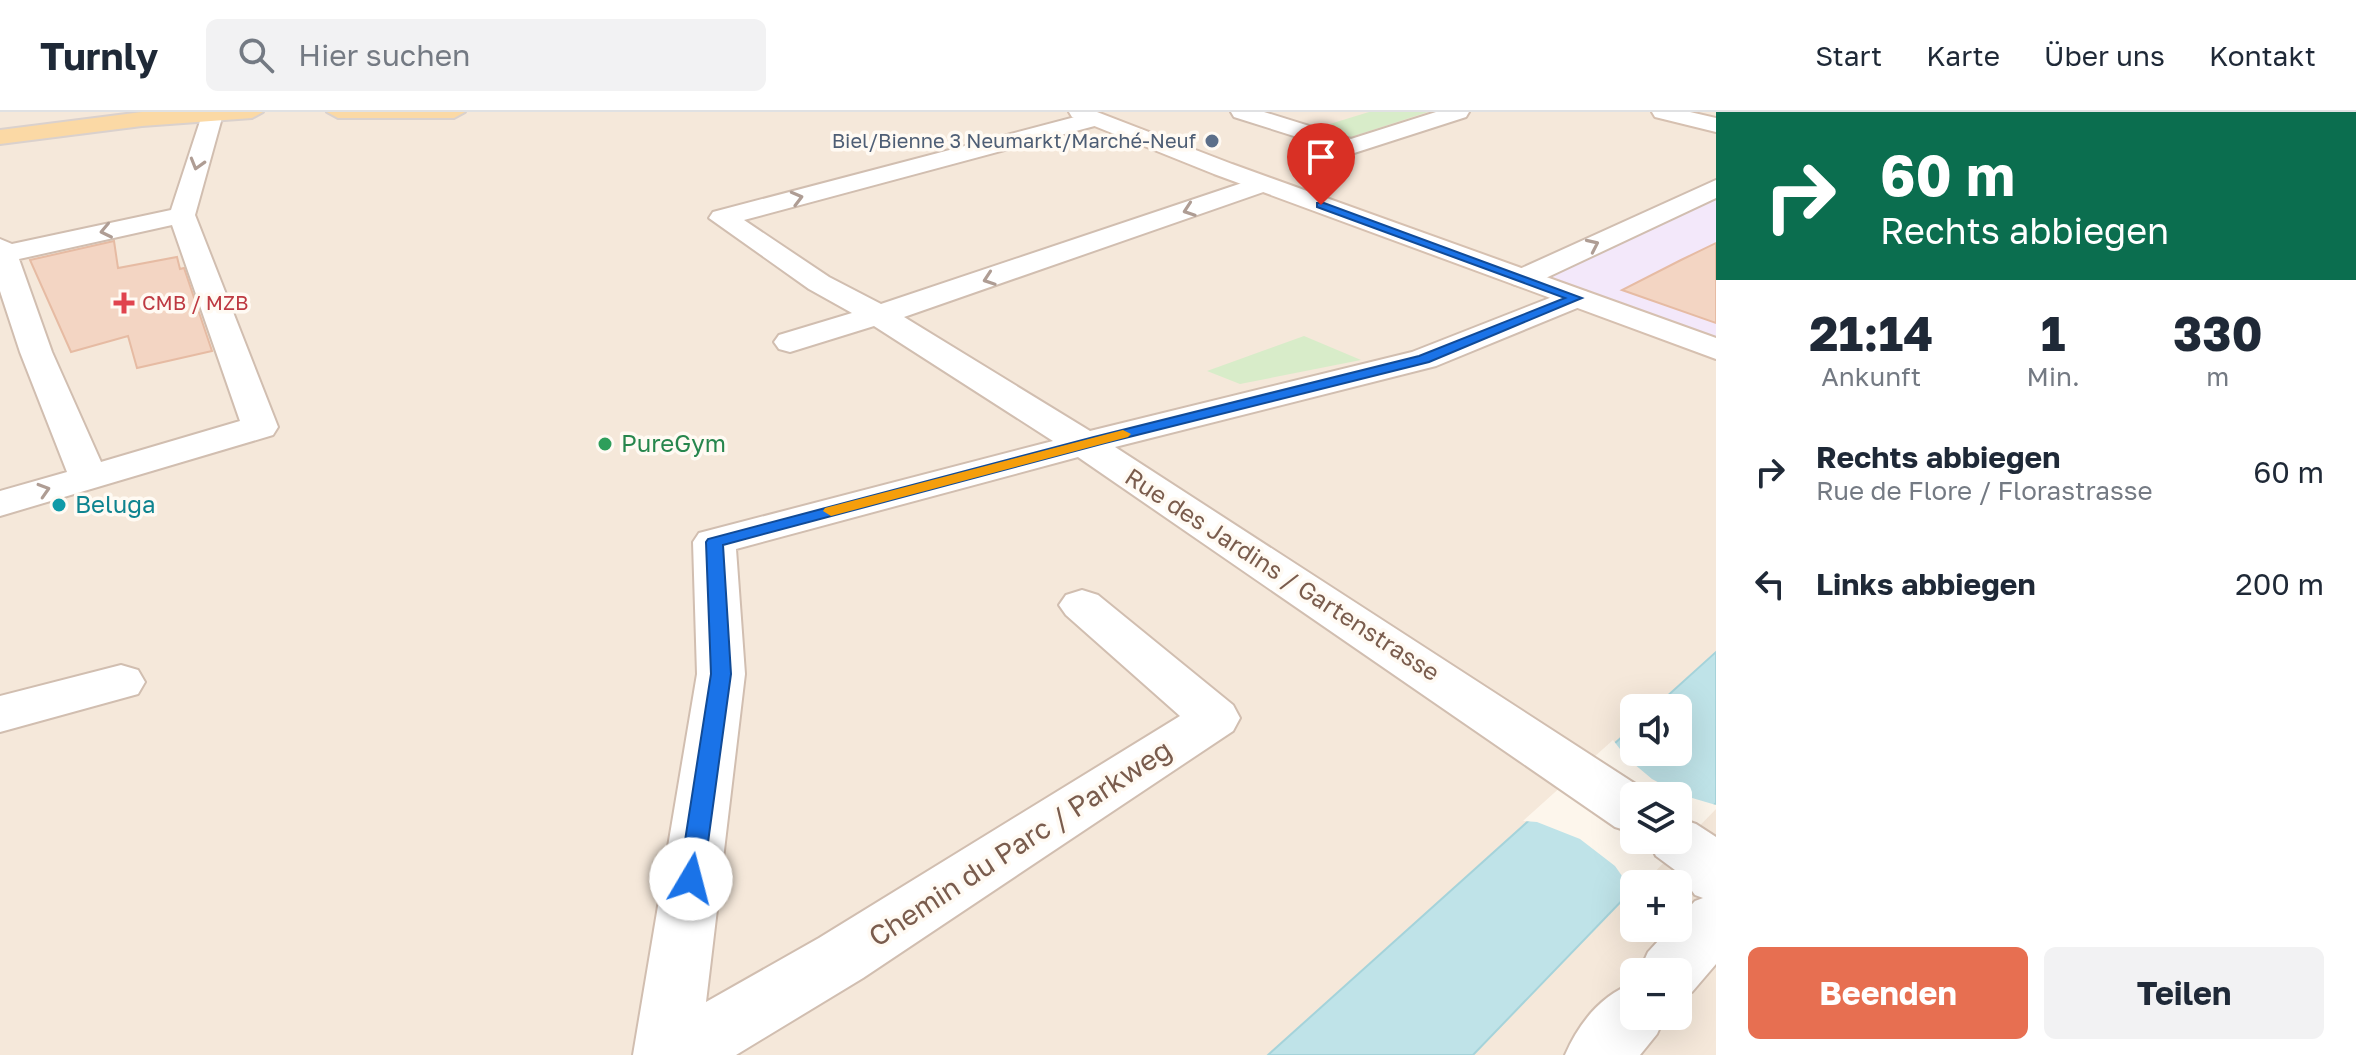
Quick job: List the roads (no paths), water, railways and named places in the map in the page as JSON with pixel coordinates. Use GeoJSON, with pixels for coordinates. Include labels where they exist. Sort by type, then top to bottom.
{"type":"FeatureCollection","features":[{"type":"Feature","properties":{"kind":"main road"},"geometry":{"type":"LineString","coordinates":[[0,137],[145,116],[252,112]]}},
{"type":"Feature","properties":{"kind":"main road"},"geometry":{"type":"LineString","coordinates":[[338,112],[454,112]]}},
{"type":"Feature","properties":{"kind":"street"},"geometry":{"type":"LineString","coordinates":[[1087,116],[1121,112]]}},
{"type":"Feature","properties":{"kind":"street"},"geometry":{"type":"LineString","coordinates":[[1242,112],[1351,147],[1458,112]]}},
{"type":"Feature","properties":{"kind":"street"},"geometry":{"type":"LineString","coordinates":[[1663,112],[1716,125]]}},
{"type":"Feature","properties":{"kind":"street"},"geometry":{"type":"LineString","coordinates":[[0,504],[260,427],[182,215],[212,114]]}},
{"type":"Feature","properties":{"kind":"street"},"geometry":{"type":"LineString","coordinates":[[1087,116],[1263,184],[1716,349]]}},
{"type":"Feature","properties":{"kind":"street","name":"Rue des Jardins / Gartenstrasse"},"geometry":{"type":"LineString","coordinates":[[1087,116],[918,160],[722,218],[819,283],[878,315],[1084,444],[1620,801]]}},
{"type":"Feature","properties":{"kind":"street"},"geometry":{"type":"LineString","coordinates":[[790,342],[1263,184]]}},
{"type":"Feature","properties":{"kind":"street"},"geometry":{"type":"LineString","coordinates":[[1523,278],[1716,188]]}},
{"type":"Feature","properties":{"kind":"street"},"geometry":{"type":"LineString","coordinates":[[88,477],[36,352],[1,252],[182,215]]}},
{"type":"Feature","properties":{"kind":"street"},"geometry":{"type":"LineString","coordinates":[[666,1055],[721,674],[714,542],[1084,444],[1424,359],[1576,298]]}},
{"type":"Feature","properties":{"kind":"street"},"geometry":{"type":"LineString","coordinates":[[0,361],[36,352]]}},
{"type":"Feature","properties":{"kind":"street","name":"Chemin du Parc / Parkweg"},"geometry":{"type":"LineString","coordinates":[[675,1055],[841,958],[1215,718],[1082,605]]}},
{"type":"Feature","properties":{"kind":"street"},"geometry":{"type":"LineString","coordinates":[[0,714],[121,682]]}},
{"type":"Feature","properties":{"kind":"street"},"geometry":{"type":"LineString","coordinates":[[1682,958],[1716,920]]}},
{"type":"Feature","properties":{"kind":"street"},"geometry":{"type":"LineString","coordinates":[[1598,1055],[1620,1029]]}},
{"type":"Feature","properties":{"kind":"water"},"geometry":{"type":"Polygon","coordinates":[[[1716,652],[1716,803],[1692,828],[1692,782],[1620,782],[1620,854],[1667,854],[1651,870],[1620,870],[1620,903],[1473,1055],[1268,1055],[1620,739],[1620,766],[1692,766],[1692,694],[1670,694],[1716,652]]]}},
{"type":"Feature","properties":{"kind":"place","name":"Biel/Bienne 3 Neumarkt/Marché-Neuf"},"geometry":{"type":"Point","coordinates":[1212,141]}},
{"type":"Feature","properties":{"kind":"place","name":"CMB / MZB"},"geometry":{"type":"Point","coordinates":[124,303]}},
{"type":"Feature","properties":{"kind":"place","name":"PureGym"},"geometry":{"type":"Point","coordinates":[605,444]}},
{"type":"Feature","properties":{"kind":"place","name":"Beluga"},"geometry":{"type":"Point","coordinates":[59,505]}}]}
